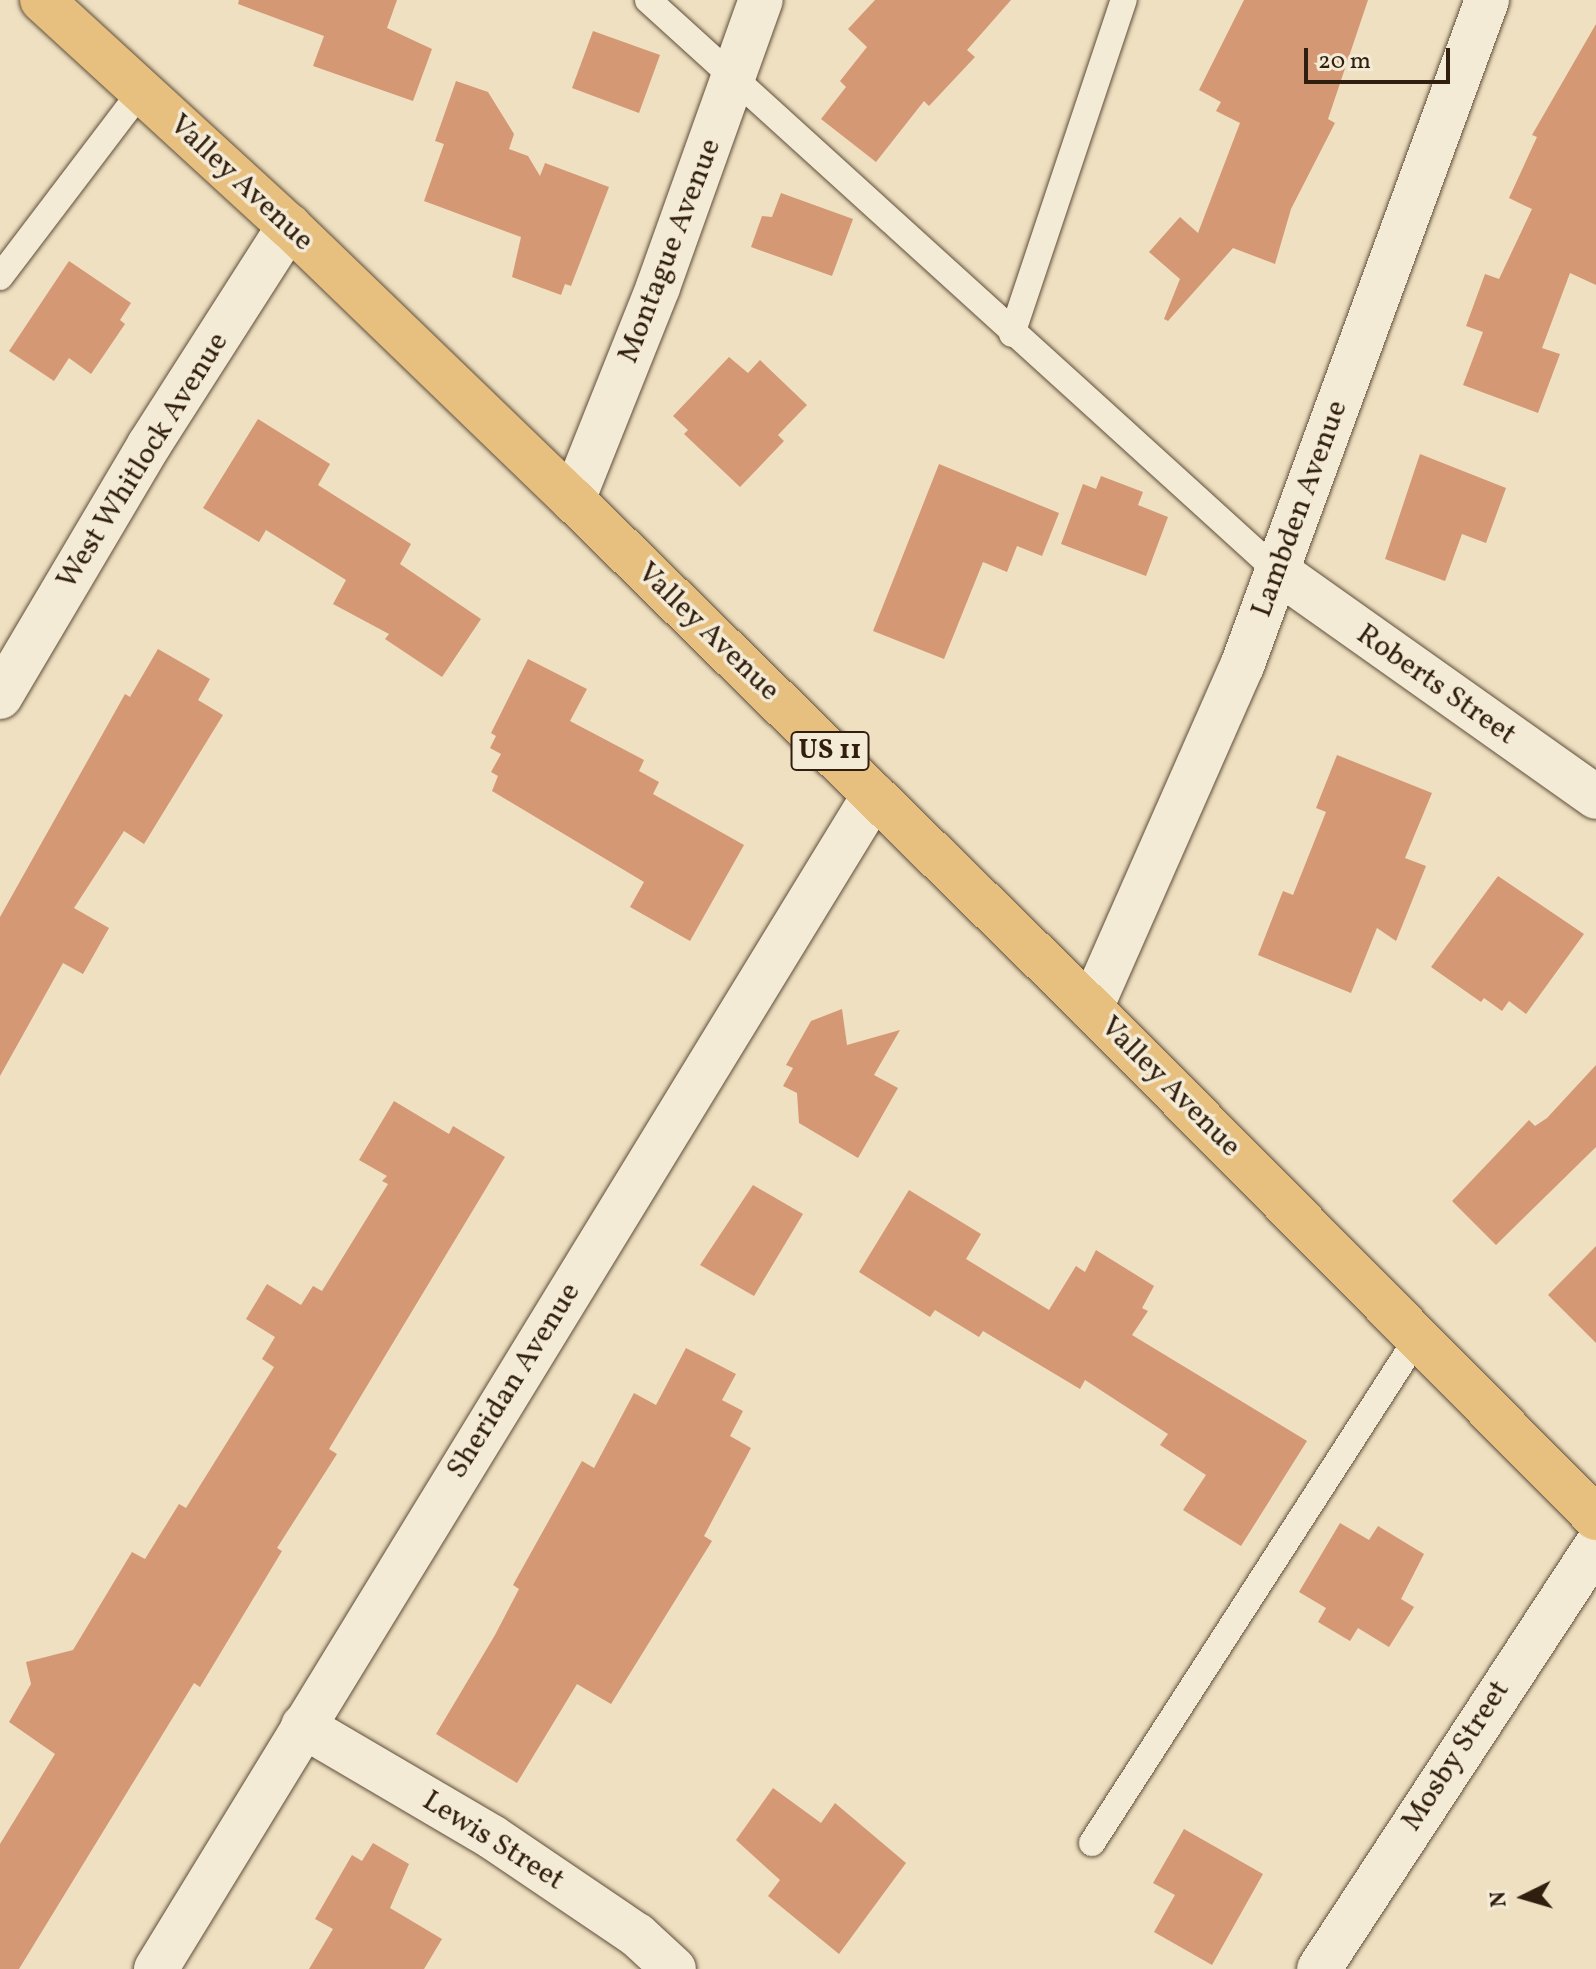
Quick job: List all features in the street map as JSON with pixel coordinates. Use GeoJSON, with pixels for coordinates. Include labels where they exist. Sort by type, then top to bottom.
{"type":"FeatureCollection","features":[{"type":"Feature","properties":{"kind":"main road","name":"Valley Avenue"},"geometry":{"type":"LineString","coordinates":[[45,1],[289,226],[573,500],[1091,1008],[1596,1518]]}},
{"type":"Feature","properties":{"kind":"street","name":"Montague Avenue"},"geometry":{"type":"LineString","coordinates":[[573,500],[658,287],[761,0]]}},
{"type":"Feature","properties":{"kind":"street","name":"Lambden Avenue"},"geometry":{"type":"LineString","coordinates":[[1091,1008],[1207,753],[1487,0]]}},
{"type":"Feature","properties":{"kind":"street","name":"West Whitlock Avenue"},"geometry":{"type":"LineString","coordinates":[[0,697],[149,445],[289,226]]}},
{"type":"Feature","properties":{"kind":"street","name":"Roberts Street"},"geometry":{"type":"LineString","coordinates":[[1277,571],[1596,797]]}},
{"type":"Feature","properties":{"kind":"street","name":"Sheridan Avenue"},"geometry":{"type":"LineString","coordinates":[[156,1969],[874,795]]}},
{"type":"Feature","properties":{"kind":"street","name":"Mosby Street"},"geometry":{"type":"LineString","coordinates":[[1319,1969],[1596,1546]]}},
{"type":"Feature","properties":{"kind":"street","name":"Lewis Street"},"geometry":{"type":"LineString","coordinates":[[303,1726],[492,1837],[637,1935],[674,1969]]}},
{"type":"Feature","properties":{"kind":"lane"},"geometry":{"type":"LineString","coordinates":[[648,0],[1012,334],[1277,571]]}},
{"type":"Feature","properties":{"kind":"lane"},"geometry":{"type":"LineString","coordinates":[[1012,334],[1124,0]]}},
{"type":"Feature","properties":{"kind":"lane"},"geometry":{"type":"LineString","coordinates":[[0,277],[141,91]]}},
{"type":"Feature","properties":{"kind":"lane"},"geometry":{"type":"LineString","coordinates":[[1092,1843],[1418,1337]]}},
{"type":"Feature","properties":{"kind":"building"},"geometry":{"type":"Polygon","coordinates":[[[239,0],[397,0],[387,28],[432,49],[413,101],[313,66],[324,36],[238,4],[239,0]]]}},
{"type":"Feature","properties":{"kind":"building"},"geometry":{"type":"Polygon","coordinates":[[[875,0],[1011,0],[967,50],[975,57],[929,106],[924,101],[876,162],[821,119],[846,87],[840,81],[867,47],[848,29],[875,0]]]}},
{"type":"Feature","properties":{"kind":"building"},"geometry":{"type":"Polygon","coordinates":[[[1244,0],[1368,0],[1328,119],[1335,123],[1291,209],[1275,264],[1233,248],[1168,321],[1164,319],[1180,279],[1149,252],[1180,217],[1198,233],[1240,123],[1216,111],[1221,102],[1199,90],[1244,0]]]}},
{"type":"Feature","properties":{"kind":"building"},"geometry":{"type":"Polygon","coordinates":[[[1596,24],[1596,285],[1570,273],[1542,348],[1560,354],[1538,413],[1463,385],[1483,332],[1466,326],[1485,274],[1499,279],[1532,209],[1509,198],[1537,137],[1532,135],[1596,24]]]}},
{"type":"Feature","properties":{"kind":"building"},"geometry":{"type":"Polygon","coordinates":[[[593,31],[660,55],[639,113],[572,88],[593,31]]]}},
{"type":"Feature","properties":{"kind":"building"},"geometry":{"type":"Polygon","coordinates":[[[456,81],[488,92],[514,134],[509,149],[528,156],[540,176],[545,163],[609,187],[571,286],[565,284],[561,295],[512,277],[521,237],[424,201],[444,144],[435,141],[456,81]]]}},
{"type":"Feature","properties":{"kind":"building"},"geometry":{"type":"Polygon","coordinates":[[[781,193],[853,219],[832,276],[751,247],[762,216],[772,217],[781,193]]]}},
{"type":"Feature","properties":{"kind":"building"},"geometry":{"type":"Polygon","coordinates":[[[69,261],[131,303],[120,320],[125,324],[91,374],[69,358],[54,381],[9,351],[69,261]]]}},
{"type":"Feature","properties":{"kind":"building"},"geometry":{"type":"Polygon","coordinates":[[[729,357],[748,373],[760,360],[807,405],[778,435],[784,441],[740,487],[684,434],[688,430],[673,416],[729,357]]]}},
{"type":"Feature","properties":{"kind":"building"},"geometry":{"type":"Polygon","coordinates":[[[258,419],[330,464],[318,485],[411,544],[400,564],[481,619],[442,677],[385,639],[389,634],[333,604],[346,580],[266,530],[259,542],[203,508],[258,419]]]}},
{"type":"Feature","properties":{"kind":"building"},"geometry":{"type":"Polygon","coordinates":[[[1420,454],[1506,488],[1486,543],[1462,534],[1445,581],[1385,559],[1420,454]]]}},
{"type":"Feature","properties":{"kind":"building"},"geometry":{"type":"Polygon","coordinates":[[[939,464],[1059,513],[1042,556],[1017,546],[1007,572],[983,562],[944,659],[873,631],[939,464]]]}},
{"type":"Feature","properties":{"kind":"building"},"geometry":{"type":"Polygon","coordinates":[[[1101,476],[1143,492],[1138,505],[1168,517],[1146,576],[1061,544],[1083,484],[1096,489],[1101,476]]]}},
{"type":"Feature","properties":{"kind":"building"},"geometry":{"type":"Polygon","coordinates":[[[158,649],[210,679],[198,700],[223,715],[144,844],[124,831],[74,908],[109,928],[83,974],[63,963],[0,1076],[0,917],[125,694],[130,697],[158,649]]]}},
{"type":"Feature","properties":{"kind":"building"},"geometry":{"type":"Polygon","coordinates":[[[528,659],[587,689],[570,721],[644,760],[639,771],[659,782],[653,794],[744,845],[690,941],[630,907],[644,882],[492,791],[498,776],[491,772],[501,754],[490,748],[496,736],[491,733],[528,659]]]}},
{"type":"Feature","properties":{"kind":"building"},"geometry":{"type":"Polygon","coordinates":[[[1337,755],[1432,793],[1405,858],[1426,866],[1396,941],[1377,928],[1351,993],[1258,955],[1283,891],[1293,895],[1326,812],[1316,808],[1337,755]]]}},
{"type":"Feature","properties":{"kind":"building"},"geometry":{"type":"Polygon","coordinates":[[[1498,876],[1584,934],[1526,1014],[1509,1001],[1502,1011],[1484,998],[1481,1002],[1431,967],[1498,876]]]}},
{"type":"Feature","properties":{"kind":"building"},"geometry":{"type":"Polygon","coordinates":[[[842,1009],[847,1045],[900,1030],[874,1075],[898,1088],[858,1158],[799,1123],[797,1093],[783,1086],[793,1068],[786,1065],[811,1021],[842,1009]]]}},
{"type":"Feature","properties":{"kind":"building"},"geometry":{"type":"Polygon","coordinates":[[[1596,1065],[1596,1147],[1496,1245],[1452,1201],[1529,1120],[1535,1126],[1547,1118],[1596,1065]]]}},
{"type":"Feature","properties":{"kind":"building"},"geometry":{"type":"Polygon","coordinates":[[[394,1101],[449,1134],[453,1126],[505,1157],[329,1449],[337,1454],[277,1548],[282,1551],[200,1687],[194,1683],[19,1969],[0,1969],[0,1844],[55,1754],[9,1722],[31,1684],[26,1662],[73,1650],[132,1552],[145,1559],[179,1504],[186,1508],[274,1367],[262,1359],[275,1337],[246,1319],[267,1284],[301,1305],[313,1286],[322,1291],[388,1184],[382,1181],[387,1176],[359,1160],[394,1101]]]}},
{"type":"Feature","properties":{"kind":"building"},"geometry":{"type":"Polygon","coordinates":[[[753,1185],[803,1214],[754,1296],[700,1265],[753,1185]]]}},
{"type":"Feature","properties":{"kind":"building"},"geometry":{"type":"Polygon","coordinates":[[[909,1190],[981,1234],[966,1259],[1049,1310],[1076,1266],[1085,1272],[1096,1250],[1154,1286],[1142,1308],[1148,1311],[1132,1335],[1307,1441],[1241,1546],[1183,1510],[1206,1475],[1160,1445],[1168,1434],[1085,1380],[1080,1389],[983,1331],[979,1337],[935,1310],[930,1317],[859,1272],[909,1190]]]}},
{"type":"Feature","properties":{"kind":"building"},"geometry":{"type":"Polygon","coordinates":[[[1596,1246],[1596,1343],[1548,1295],[1596,1246]]]}},
{"type":"Feature","properties":{"kind":"building"},"geometry":{"type":"Polygon","coordinates":[[[686,1348],[736,1374],[722,1400],[743,1411],[730,1436],[751,1448],[704,1536],[712,1541],[611,1704],[577,1684],[517,1783],[436,1734],[495,1635],[519,1589],[513,1585],[582,1461],[594,1468],[634,1393],[656,1405],[686,1348]]]}},
{"type":"Feature","properties":{"kind":"building"},"geometry":{"type":"Polygon","coordinates":[[[1340,1523],[1369,1540],[1378,1526],[1424,1554],[1401,1599],[1414,1607],[1389,1647],[1358,1628],[1350,1641],[1318,1622],[1326,1608],[1299,1592],[1340,1523]]]}},
{"type":"Feature","properties":{"kind":"building"},"geometry":{"type":"Polygon","coordinates":[[[773,1788],[821,1823],[835,1803],[906,1863],[839,1954],[768,1896],[780,1880],[736,1840],[773,1788]]]}},
{"type":"Feature","properties":{"kind":"building"},"geometry":{"type":"Polygon","coordinates":[[[1184,1829],[1263,1874],[1212,1965],[1154,1932],[1175,1895],[1153,1883],[1184,1829]]]}},
{"type":"Feature","properties":{"kind":"building"},"geometry":{"type":"Polygon","coordinates":[[[373,1843],[409,1864],[390,1908],[442,1939],[424,1969],[309,1969],[333,1929],[315,1919],[352,1855],[362,1861],[373,1843]]]}}]}
